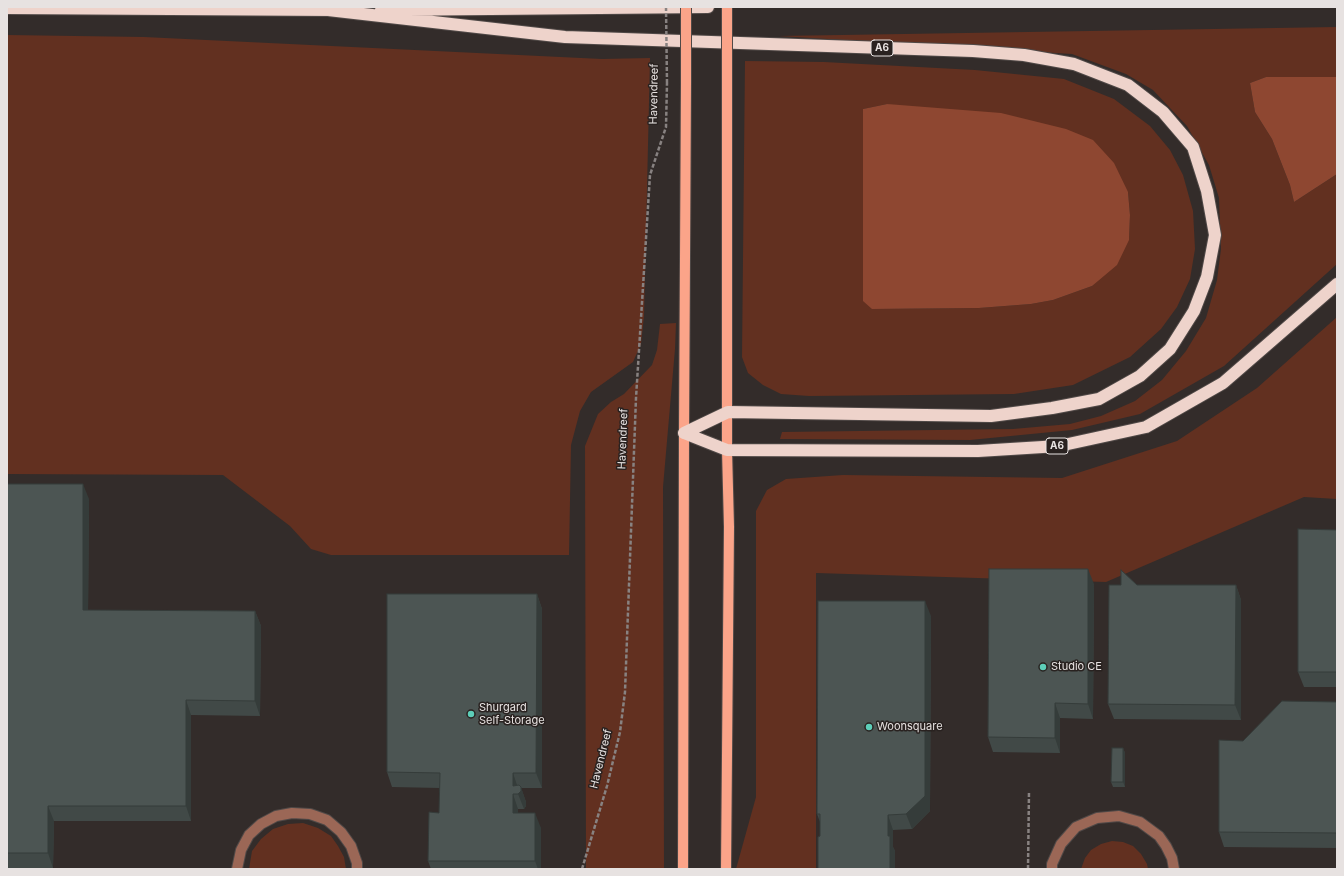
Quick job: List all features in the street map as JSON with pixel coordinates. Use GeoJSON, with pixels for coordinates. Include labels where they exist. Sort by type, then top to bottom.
{"type":"FeatureCollection","features":[{"type":"Feature","properties":{"kind":"highway","name":"A6"},"geometry":{"type":"LineString","coordinates":[[7,8],[328,10],[708,7]]}},
{"type":"Feature","properties":{"kind":"highway","name":"A6"},"geometry":{"type":"LineString","coordinates":[[328,10],[565,37],[973,51],[1024,55],[1074,64],[1128,85],[1163,112],[1193,147],[1207,190],[1215,235],[1207,277],[1194,311],[1170,349],[1140,376],[1099,399],[1052,408],[991,416],[728,412]]}},
{"type":"Feature","properties":{"kind":"highway","name":"A6"},"geometry":{"type":"LineString","coordinates":[[727,450],[978,451],[1059,446],[1146,428],[1223,383],[1337,284]]}},
{"type":"Feature","properties":{"kind":"highway"},"geometry":{"type":"LineString","coordinates":[[684,433],[728,412]]}},
{"type":"Feature","properties":{"kind":"highway"},"geometry":{"type":"LineString","coordinates":[[684,433],[727,450]]}},
{"type":"Feature","properties":{"kind":"main road"},"geometry":{"type":"LineString","coordinates":[[683,869],[686,7]]}},
{"type":"Feature","properties":{"kind":"main road"},"geometry":{"type":"LineString","coordinates":[[726,869],[729,527],[727,450],[727,7]]}},
{"type":"Feature","properties":{"kind":"street"},"geometry":{"type":"LineString","coordinates":[[237,869],[241,850],[249,835],[261,824],[276,816],[292,813],[310,814],[327,820],[341,832],[351,846],[357,863],[357,869]]}},
{"type":"Feature","properties":{"kind":"street"},"geometry":{"type":"LineString","coordinates":[[1052,869],[1052,864],[1061,844],[1076,827],[1097,818],[1119,816],[1140,822],[1159,836],[1169,852],[1174,869]]}},
{"type":"Feature","properties":{"kind":"path","name":"Havendreef"},"geometry":{"type":"LineString","coordinates":[[582,869],[607,786],[620,732],[625,692],[636,398],[650,176],[666,127],[666,7]]}},
{"type":"Feature","properties":{"kind":"path"},"geometry":{"type":"LineString","coordinates":[[1028,869],[1029,791]]}},
{"type":"Feature","properties":{"kind":"shaded area"},"geometry":{"type":"Polygon","coordinates":[[[1337,27],[1337,77],[1266,77],[1250,83],[1255,112],[1272,139],[1290,185],[1294,202],[1337,174],[1337,264],[1224,366],[1140,414],[1072,430],[970,440],[780,439],[782,432],[1013,429],[1070,424],[1101,416],[1135,401],[1162,380],[1186,351],[1206,318],[1217,280],[1221,249],[1219,198],[1209,165],[1187,126],[1153,90],[1126,74],[1072,54],[779,36],[1337,27]]]}},
{"type":"Feature","properties":{"kind":"shaded area"},"geometry":{"type":"Polygon","coordinates":[[[7,35],[144,37],[602,59],[650,58],[644,316],[641,344],[633,362],[591,392],[580,411],[571,445],[569,555],[331,555],[311,549],[290,526],[223,475],[7,474],[7,35]]]}},
{"type":"Feature","properties":{"kind":"shaded area"},"geometry":{"type":"Polygon","coordinates":[[[745,61],[824,62],[975,70],[1064,79],[1114,99],[1150,126],[1170,150],[1183,175],[1193,211],[1195,249],[1190,279],[1177,307],[1161,329],[1130,357],[1073,385],[1014,394],[809,396],[781,394],[763,385],[748,373],[742,357],[745,61]],[[887,104],[863,109],[872,309],[979,308],[1031,304],[1053,300],[1092,286],[1129,239],[1130,215],[1128,192],[887,104]]]}},
{"type":"Feature","properties":{"kind":"shaded area"},"geometry":{"type":"Polygon","coordinates":[[[1266,77],[1337,77],[1337,174],[1294,202],[1290,185],[1272,139],[1255,112],[1250,83],[1266,77]]]}},
{"type":"Feature","properties":{"kind":"shaded area"},"geometry":{"type":"Polygon","coordinates":[[[887,104],[1001,113],[1066,129],[1093,140],[1114,163],[1128,192],[1130,215],[1129,240],[1117,265],[1092,286],[1053,300],[1031,304],[979,308],[872,309],[863,301],[863,109],[887,104]]]}},
{"type":"Feature","properties":{"kind":"shaded area"},"geometry":{"type":"Polygon","coordinates":[[[1337,317],[1337,499],[1304,497],[1106,582],[816,573],[816,869],[736,869],[756,797],[756,511],[767,490],[786,479],[843,475],[1062,478],[1177,441],[1257,388],[1337,317]]]}},
{"type":"Feature","properties":{"kind":"shaded area"},"geometry":{"type":"Polygon","coordinates":[[[676,323],[663,487],[664,869],[586,869],[585,446],[598,414],[611,402],[624,394],[652,365],[657,350],[660,324],[676,323]]]}},
{"type":"Feature","properties":{"kind":"shaded area"},"geometry":{"type":"Polygon","coordinates":[[[303,823],[318,828],[331,836],[344,857],[346,869],[249,869],[252,851],[261,839],[273,829],[288,824],[303,823]]]}},
{"type":"Feature","properties":{"kind":"shaded area"},"geometry":{"type":"Polygon","coordinates":[[[1112,841],[1123,842],[1133,846],[1141,854],[1147,864],[1148,869],[1081,869],[1085,858],[1091,850],[1101,844],[1112,841]]]}},
{"type":"Feature","properties":{"kind":"building"},"geometry":{"type":"Polygon","coordinates":[[[7,484],[83,484],[83,610],[255,611],[255,701],[186,700],[186,806],[48,806],[48,853],[7,853],[7,484]]]}},
{"type":"Feature","properties":{"kind":"building"},"geometry":{"type":"Polygon","coordinates":[[[1298,529],[1337,530],[1337,672],[1298,672],[1298,529]]]}},
{"type":"Feature","properties":{"kind":"building"},"geometry":{"type":"Polygon","coordinates":[[[989,569],[1088,569],[1088,704],[1055,703],[1055,738],[988,737],[989,569]]]}},
{"type":"Feature","properties":{"kind":"building"},"geometry":{"type":"Polygon","coordinates":[[[1121,570],[1137,585],[1236,585],[1235,705],[1108,704],[1109,585],[1121,585],[1121,570]]]}},
{"type":"Feature","properties":{"kind":"building"},"geometry":{"type":"Polygon","coordinates":[[[387,594],[537,594],[536,773],[513,773],[513,786],[519,785],[521,787],[521,791],[518,794],[513,794],[513,813],[535,813],[535,861],[428,861],[429,812],[439,813],[440,773],[387,772],[387,594]]]}},
{"type":"Feature","properties":{"kind":"building"},"geometry":{"type":"Polygon","coordinates":[[[818,601],[925,601],[925,796],[906,814],[888,815],[888,836],[890,836],[890,869],[818,869],[820,814],[817,814],[818,601]]]}},
{"type":"Feature","properties":{"kind":"building"},"geometry":{"type":"Polygon","coordinates":[[[1282,701],[1337,702],[1337,833],[1219,832],[1219,740],[1243,741],[1282,701]]]}},
{"type":"Feature","properties":{"kind":"building"},"geometry":{"type":"Polygon","coordinates":[[[1112,748],[1123,748],[1123,782],[1111,782],[1112,748]]]}},
{"type":"Feature","properties":{"kind":"place","name":"Studio CE"},"geometry":{"type":"Point","coordinates":[1043,667]}},
{"type":"Feature","properties":{"kind":"place","name":"Shurgard Self-Storage"},"geometry":{"type":"Point","coordinates":[471,714]}},
{"type":"Feature","properties":{"kind":"place","name":"Woonsquare"},"geometry":{"type":"Point","coordinates":[869,727]}}]}
